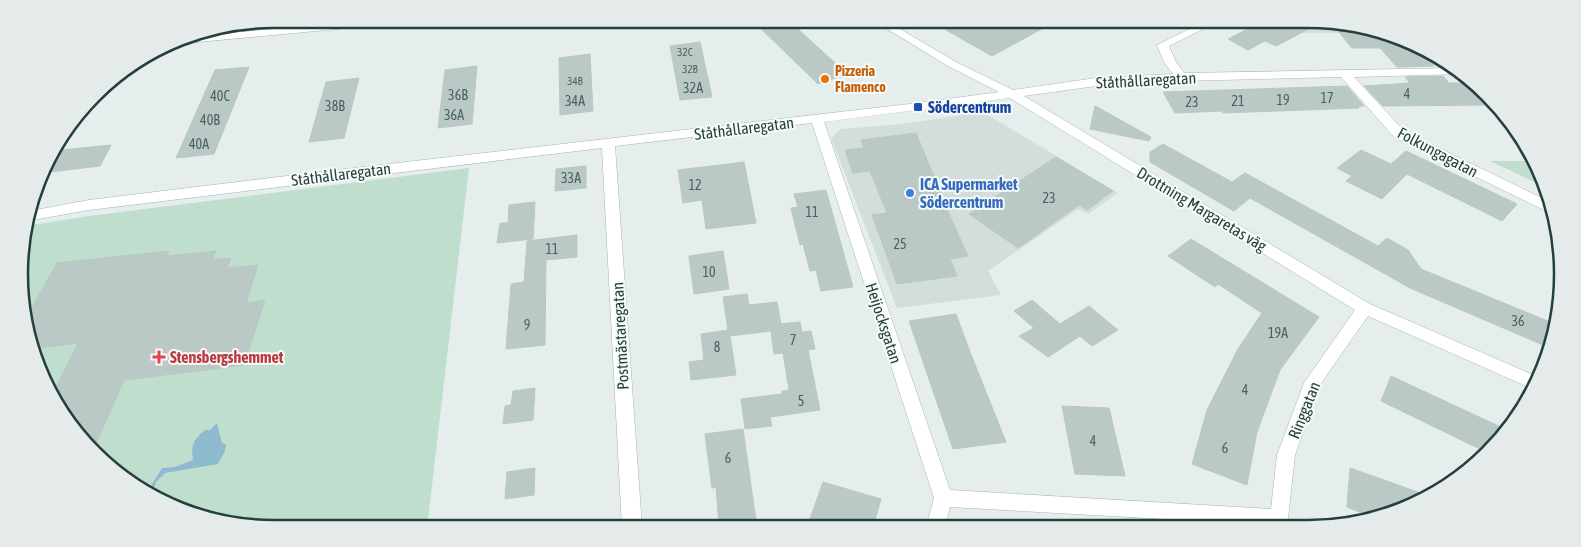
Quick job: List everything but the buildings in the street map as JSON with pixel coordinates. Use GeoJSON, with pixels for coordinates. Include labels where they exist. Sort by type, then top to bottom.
{"type":"FeatureCollection","features":[{"type":"Feature","properties":{"kind":"street"},"geometry":{"type":"LineString","coordinates":[[200,39],[318,28]]}},
{"type":"Feature","properties":{"kind":"street","name":"Drottning Margaretas väg"},"geometry":{"type":"LineString","coordinates":[[891,28],[952,64],[1012,94],[1365,308],[1529,380]]}},
{"type":"Feature","properties":{"kind":"street"},"geometry":{"type":"LineString","coordinates":[[1181,77],[1170,62],[1163,45],[1199,28]]}},
{"type":"Feature","properties":{"kind":"street","name":"Ståthållaregatan"},"geometry":{"type":"LineString","coordinates":[[35,215],[89,205],[328,175],[817,119],[1096,82],[1181,77],[1447,71]]}},
{"type":"Feature","properties":{"kind":"street","name":"Folkungagatan"},"geometry":{"type":"LineString","coordinates":[[1345,74],[1399,134],[1543,204]]}},
{"type":"Feature","properties":{"kind":"street","name":"Heijocksgatan"},"geometry":{"type":"LineString","coordinates":[[817,119],[942,498]]}},
{"type":"Feature","properties":{"kind":"street","name":"Postmästaregatan"},"geometry":{"type":"LineString","coordinates":[[608,144],[632,520]]}},
{"type":"Feature","properties":{"kind":"street","name":"Ringgatan"},"geometry":{"type":"LineString","coordinates":[[1280,520],[1286,455],[1312,383],[1365,308]]}},
{"type":"Feature","properties":{"kind":"street"},"geometry":{"type":"LineString","coordinates":[[937,520],[942,498],[1252,520]]}},
{"type":"Feature","properties":{"kind":"shaded area"},"geometry":{"type":"Polygon","coordinates":[[[1289,28],[1324,28],[1359,33],[1298,33],[1289,28]]]}},
{"type":"Feature","properties":{"kind":"shaded area"},"geometry":{"type":"Polygon","coordinates":[[[983,112],[1118,193],[1088,214],[1078,209],[988,271],[1001,295],[897,308],[831,138],[841,129],[901,124],[983,112]]]}},
{"type":"Feature","properties":{"kind":"green space"},"geometry":{"type":"Polygon","coordinates":[[[1490,161],[1526,161],[1536,183],[1490,161]]]}},
{"type":"Feature","properties":{"kind":"green space"},"geometry":{"type":"Polygon","coordinates":[[[469,168],[428,520],[274,520],[226,515],[179,501],[150,487],[111,458],[78,423],[60,396],[46,368],[32,321],[28,290],[28,257],[32,225],[469,168]]]}},
{"type":"Feature","properties":{"kind":"water"},"geometry":{"type":"Polygon","coordinates":[[[217,423],[222,443],[226,445],[218,464],[165,473],[156,482],[154,489],[150,487],[162,468],[175,467],[193,460],[192,450],[195,440],[205,430],[210,430],[217,423]]]}},
{"type":"Feature","properties":{"kind":"place","name":"Pizzeria Flamenco"},"geometry":{"type":"Point","coordinates":[825,79]}},
{"type":"Feature","properties":{"kind":"place","name":"Södercentrum"},"geometry":{"type":"Point","coordinates":[918,107]}},
{"type":"Feature","properties":{"kind":"place","name":"ICA Supermarket Södercentrum"},"geometry":{"type":"Point","coordinates":[910,193]}},
{"type":"Feature","properties":{"kind":"place","name":"Stensbergshemmet"},"geometry":{"type":"Point","coordinates":[159,357]}}]}
